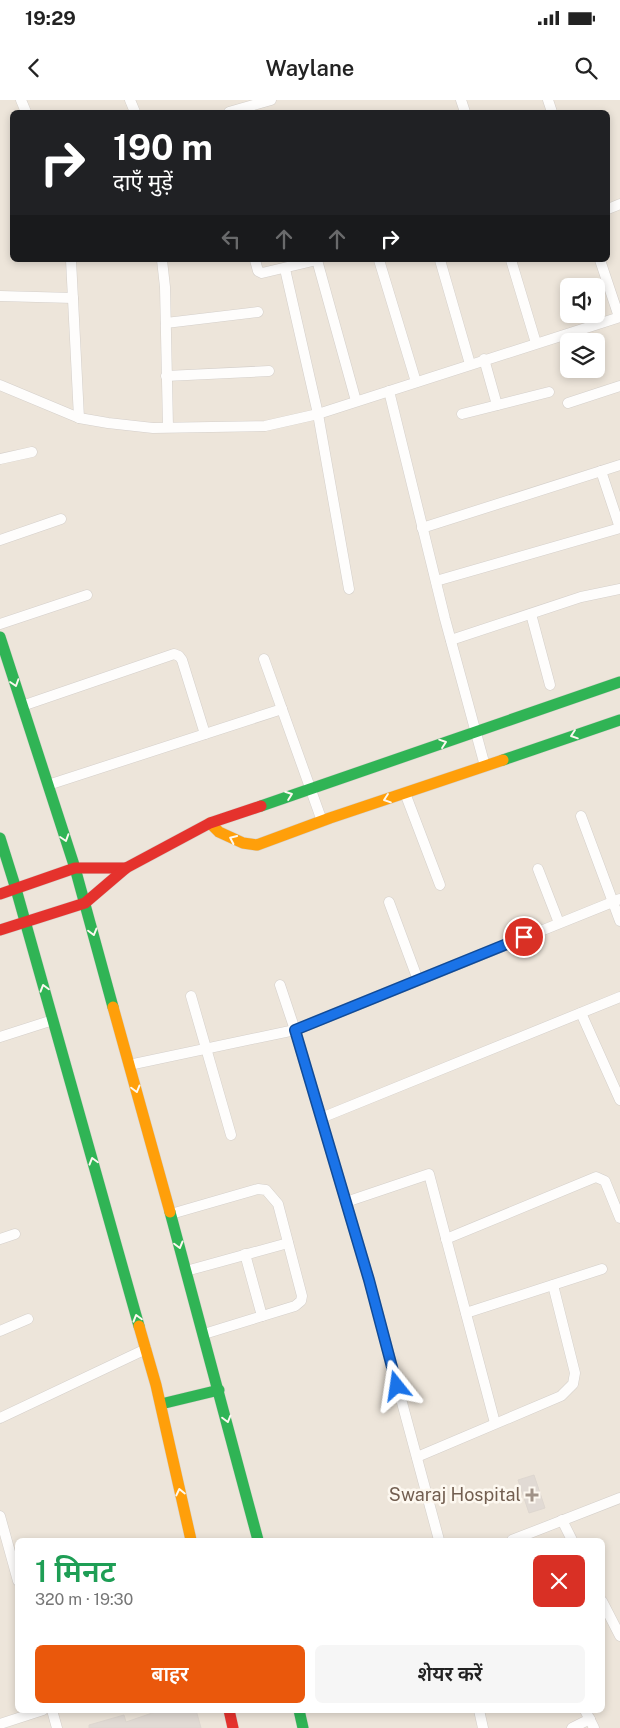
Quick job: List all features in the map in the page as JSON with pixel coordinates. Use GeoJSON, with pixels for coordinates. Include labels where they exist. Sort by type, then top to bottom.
{"type":"FeatureCollection","features":[{"type":"Feature","properties":{"kind":"street"},"geometry":{"type":"LineString","coordinates":[[241,104],[271,100]]}},
{"type":"Feature","properties":{"kind":"street"},"geometry":{"type":"LineString","coordinates":[[71,262],[79,418]]}},
{"type":"Feature","properties":{"kind":"street"},"geometry":{"type":"LineString","coordinates":[[162,262],[165,287],[168,427]]}},
{"type":"Feature","properties":{"kind":"street"},"geometry":{"type":"LineString","coordinates":[[256,262],[258,271],[262,273],[310,262]]}},
{"type":"Feature","properties":{"kind":"street"},"geometry":{"type":"LineString","coordinates":[[318,262],[356,401]]}},
{"type":"Feature","properties":{"kind":"street"},"geometry":{"type":"LineString","coordinates":[[380,262],[416,382]]}},
{"type":"Feature","properties":{"kind":"street"},"geometry":{"type":"LineString","coordinates":[[441,262],[470,364]]}},
{"type":"Feature","properties":{"kind":"street"},"geometry":{"type":"LineString","coordinates":[[512,262],[536,343]]}},
{"type":"Feature","properties":{"kind":"street"},"geometry":{"type":"LineString","coordinates":[[0,386],[79,418],[108,423],[153,428],[265,426],[318,414],[619,317],[601,262]]}},
{"type":"Feature","properties":{"kind":"street"},"geometry":{"type":"LineString","coordinates":[[285,269],[318,414],[349,589]]}},
{"type":"Feature","properties":{"kind":"street"},"geometry":{"type":"LineString","coordinates":[[0,296],[73,298]]}},
{"type":"Feature","properties":{"kind":"street"},"geometry":{"type":"LineString","coordinates":[[166,323],[258,312]]}},
{"type":"Feature","properties":{"kind":"street"},"geometry":{"type":"LineString","coordinates":[[484,359],[497,405]]}},
{"type":"Feature","properties":{"kind":"street"},"geometry":{"type":"LineString","coordinates":[[166,376],[269,371]]}},
{"type":"Feature","properties":{"kind":"street"},"geometry":{"type":"LineString","coordinates":[[568,403],[620,386]]}},
{"type":"Feature","properties":{"kind":"street"},"geometry":{"type":"LineString","coordinates":[[389,391],[422,528],[485,766]]}},
{"type":"Feature","properties":{"kind":"street"},"geometry":{"type":"LineString","coordinates":[[462,414],[549,392]]}},
{"type":"Feature","properties":{"kind":"street"},"geometry":{"type":"LineString","coordinates":[[0,459],[32,452]]}},
{"type":"Feature","properties":{"kind":"street"},"geometry":{"type":"LineString","coordinates":[[422,528],[620,465]]}},
{"type":"Feature","properties":{"kind":"street"},"geometry":{"type":"LineString","coordinates":[[436,581],[620,528],[601,471]]}},
{"type":"Feature","properties":{"kind":"street"},"geometry":{"type":"LineString","coordinates":[[0,540],[61,519]]}},
{"type":"Feature","properties":{"kind":"street"},"geometry":{"type":"LineString","coordinates":[[451,640],[581,597],[620,589]]}},
{"type":"Feature","properties":{"kind":"street"},"geometry":{"type":"LineString","coordinates":[[0,624],[87,595]]}},
{"type":"Feature","properties":{"kind":"street"},"geometry":{"type":"LineString","coordinates":[[531,614],[550,685]]}},
{"type":"Feature","properties":{"kind":"street"},"geometry":{"type":"LineString","coordinates":[[0,636],[85,903],[204,1334],[257,1538]]}},
{"type":"Feature","properties":{"kind":"street"},"geometry":{"type":"LineString","coordinates":[[22,706],[174,654],[182,660],[205,734]]}},
{"type":"Feature","properties":{"kind":"street"},"geometry":{"type":"LineString","coordinates":[[264,659],[322,821]]}},
{"type":"Feature","properties":{"kind":"street"},"geometry":{"type":"LineString","coordinates":[[0,930],[85,903],[126,868],[210,824],[620,682]]}},
{"type":"Feature","properties":{"kind":"street"},"geometry":{"type":"LineString","coordinates":[[48,785],[282,709]]}},
{"type":"Feature","properties":{"kind":"street"},"geometry":{"type":"LineString","coordinates":[[210,824],[219,832],[236,840],[257,845],[322,821],[620,720]]}},
{"type":"Feature","properties":{"kind":"street"},"geometry":{"type":"LineString","coordinates":[[405,793],[440,885]]}},
{"type":"Feature","properties":{"kind":"street"},"geometry":{"type":"LineString","coordinates":[[581,816],[617,900],[620,921]]}},
{"type":"Feature","properties":{"kind":"street"},"geometry":{"type":"LineString","coordinates":[[0,838],[26,922],[146,1349],[191,1538]]}},
{"type":"Feature","properties":{"kind":"street"},"geometry":{"type":"LineString","coordinates":[[0,894],[75,868],[126,868]]}},
{"type":"Feature","properties":{"kind":"street"},"geometry":{"type":"LineString","coordinates":[[538,869],[559,923]]}},
{"type":"Feature","properties":{"kind":"street"},"geometry":{"type":"LineString","coordinates":[[129,1065],[295,1030],[617,900]]}},
{"type":"Feature","properties":{"kind":"street"},"geometry":{"type":"LineString","coordinates":[[389,902],[418,980]]}},
{"type":"Feature","properties":{"kind":"street"},"geometry":{"type":"LineString","coordinates":[[280,985],[369,1280],[438,1538]]}},
{"type":"Feature","properties":{"kind":"street"},"geometry":{"type":"LineString","coordinates":[[191,996],[231,1135]]}},
{"type":"Feature","properties":{"kind":"street"},"geometry":{"type":"LineString","coordinates":[[320,1118],[620,997]]}},
{"type":"Feature","properties":{"kind":"street"},"geometry":{"type":"LineString","coordinates":[[581,1013],[620,1100]]}},
{"type":"Feature","properties":{"kind":"street"},"geometry":{"type":"LineString","coordinates":[[0,1037],[53,1020]]}},
{"type":"Feature","properties":{"kind":"street"},"geometry":{"type":"LineString","coordinates":[[346,1202],[429,1174],[495,1423]]}},
{"type":"Feature","properties":{"kind":"street"},"geometry":{"type":"LineString","coordinates":[[446,1239],[596,1177],[605,1181],[620,1218]]}},
{"type":"Feature","properties":{"kind":"street"},"geometry":{"type":"LineString","coordinates":[[171,1214],[258,1189],[266,1190],[278,1204],[302,1296],[301,1301],[295,1306],[204,1334]]}},
{"type":"Feature","properties":{"kind":"street"},"geometry":{"type":"LineString","coordinates":[[0,1240],[15,1234]]}},
{"type":"Feature","properties":{"kind":"street"},"geometry":{"type":"LineString","coordinates":[[186,1271],[288,1243]]}},
{"type":"Feature","properties":{"kind":"street"},"geometry":{"type":"LineString","coordinates":[[245,1254],[262,1316]]}},
{"type":"Feature","properties":{"kind":"street"},"geometry":{"type":"LineString","coordinates":[[466,1313],[602,1269]]}},
{"type":"Feature","properties":{"kind":"street"},"geometry":{"type":"LineString","coordinates":[[416,1457],[561,1396],[573,1384],[575,1373],[553,1285]]}},
{"type":"Feature","properties":{"kind":"street"},"geometry":{"type":"LineString","coordinates":[[0,1331],[28,1319]]}},
{"type":"Feature","properties":{"kind":"street"},"geometry":{"type":"LineString","coordinates":[[0,1418],[146,1349]]}},
{"type":"Feature","properties":{"kind":"street"},"geometry":{"type":"LineString","coordinates":[[160,1404],[219,1390]]}},
{"type":"Feature","properties":{"kind":"street"},"geometry":{"type":"LineString","coordinates":[[517,1538],[620,1498]]}},
{"type":"Feature","properties":{"kind":"street"},"geometry":{"type":"LineString","coordinates":[[0,1516],[15,1570]]}},
{"type":"Feature","properties":{"kind":"street"},"geometry":{"type":"LineString","coordinates":[[562,1520],[571,1538]]}},
{"type":"Feature","properties":{"kind":"street"},"geometry":{"type":"LineString","coordinates":[[605,1607],[620,1636]]}},
{"type":"Feature","properties":{"kind":"street"},"geometry":{"type":"LineString","coordinates":[[0,1724],[34,1713]]}},
{"type":"Feature","properties":{"kind":"street"},"geometry":{"type":"LineString","coordinates":[[53,1713],[57,1728]]}},
{"type":"Feature","properties":{"kind":"street"},"geometry":{"type":"LineString","coordinates":[[230,1713],[233,1728]]}},
{"type":"Feature","properties":{"kind":"street"},"geometry":{"type":"LineString","coordinates":[[300,1713],[303,1728]]}},
{"type":"Feature","properties":{"kind":"street"},"geometry":{"type":"LineString","coordinates":[[480,1713],[484,1728]]}},
{"type":"Feature","properties":{"kind":"street"},"geometry":{"type":"LineString","coordinates":[[572,1728],[590,1719]]}},
{"type":"Feature","properties":{"kind":"shaded area"},"geometry":{"type":"Polygon","coordinates":[[[0,100],[620,100],[620,1728],[0,1728],[0,100]]]}},
{"type":"Feature","properties":{"kind":"building"},"geometry":{"type":"Polygon","coordinates":[[[534,1475],[545,1508],[529,1513],[518,1480],[534,1475]]]}},
{"type":"Feature","properties":{"kind":"building"},"geometry":{"type":"Polygon","coordinates":[[[152,1713],[197,1713],[201,1728],[89,1728],[89,1725],[124,1715],[126,1722],[152,1713]]]}},
{"type":"Feature","properties":{"kind":"traffic: fast"},"geometry":{"type":"LineString","coordinates":[[0,637],[75,868],[113,1007]]}},
{"type":"Feature","properties":{"kind":"traffic: fast"},"geometry":{"type":"LineString","coordinates":[[261,806],[620,682]]}},
{"type":"Feature","properties":{"kind":"traffic: fast"},"geometry":{"type":"LineString","coordinates":[[503,760],[620,720]]}},
{"type":"Feature","properties":{"kind":"traffic: fast"},"geometry":{"type":"LineString","coordinates":[[0,838],[139,1326]]}},
{"type":"Feature","properties":{"kind":"traffic: fast"},"geometry":{"type":"LineString","coordinates":[[170,1212],[257,1538]]}},
{"type":"Feature","properties":{"kind":"traffic: fast"},"geometry":{"type":"LineString","coordinates":[[161,1404],[219,1390]]}},
{"type":"Feature","properties":{"kind":"traffic: fast"},"geometry":{"type":"LineString","coordinates":[[300,1713],[303,1728]]}},
{"type":"Feature","properties":{"kind":"traffic: slow"},"geometry":{"type":"LineString","coordinates":[[210,823],[219,832],[243,843],[257,845],[330,818],[503,760]]}},
{"type":"Feature","properties":{"kind":"traffic: slow"},"geometry":{"type":"LineString","coordinates":[[113,1007],[170,1212]]}},
{"type":"Feature","properties":{"kind":"traffic: slow"},"geometry":{"type":"LineString","coordinates":[[139,1326],[156,1385],[191,1538]]}},
{"type":"Feature","properties":{"kind":"traffic: jam"},"geometry":{"type":"LineString","coordinates":[[0,930],[85,903],[126,868],[210,823],[261,806]]}},
{"type":"Feature","properties":{"kind":"traffic: jam"},"geometry":{"type":"LineString","coordinates":[[0,894],[75,868],[126,868]]}},
{"type":"Feature","properties":{"kind":"traffic: jam"},"geometry":{"type":"LineString","coordinates":[[230,1713],[233,1728]]}},
{"type":"Feature","properties":{"kind":"place","name":"Swaraj Hospital"},"geometry":{"type":"Point","coordinates":[532,1495]}},
{"type":"Feature","properties":{"kind":"route"},"geometry":{"type":"LineString","coordinates":[[397,1386],[369,1280],[295,1030],[524,937]]}}]}
